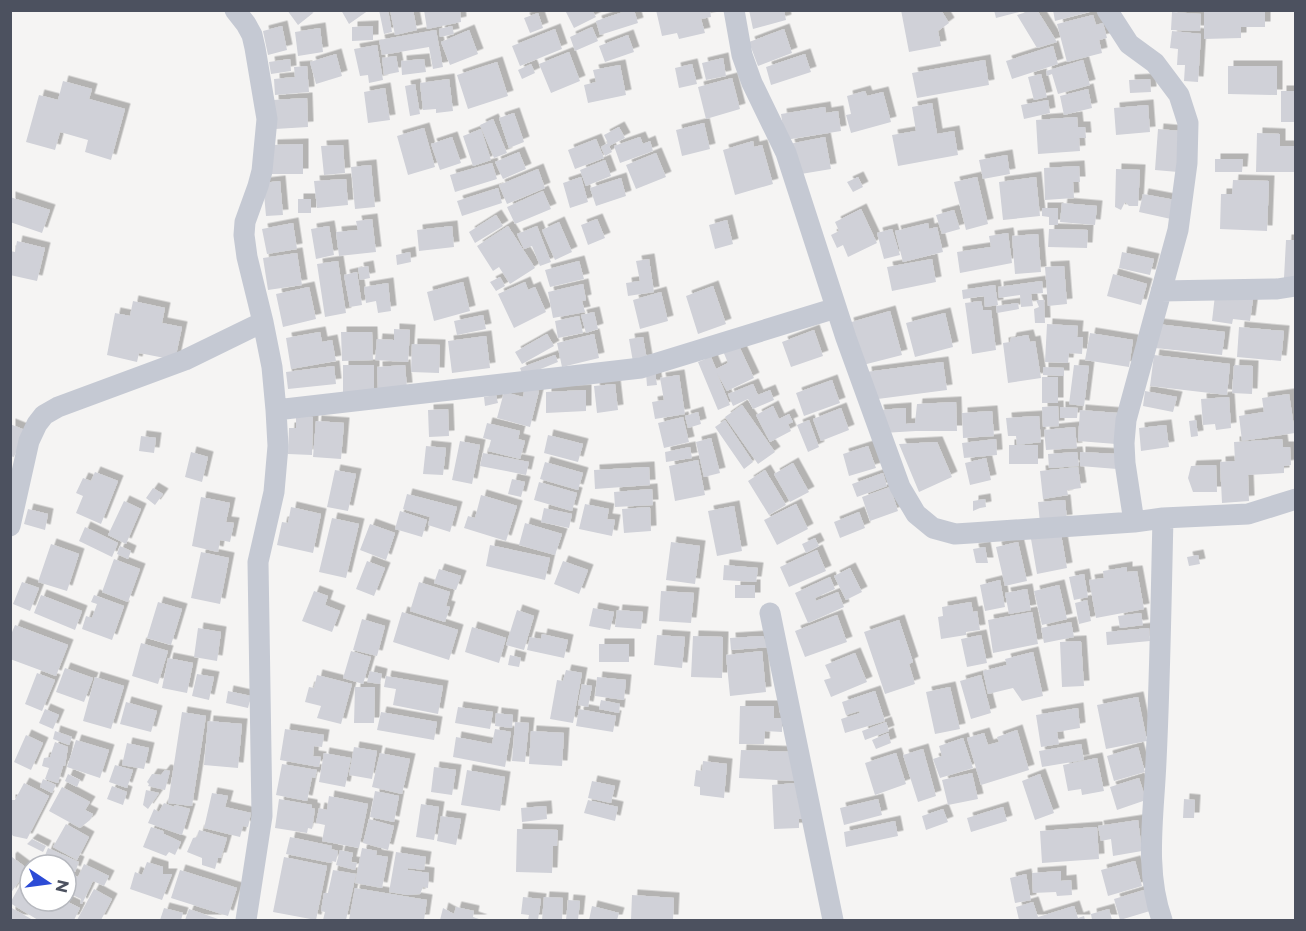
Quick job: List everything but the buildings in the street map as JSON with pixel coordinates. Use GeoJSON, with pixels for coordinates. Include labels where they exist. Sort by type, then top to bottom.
{"type":"FeatureCollection","features":[{"type":"Feature","properties":{"kind":"street"},"geometry":{"type":"LineString","coordinates":[[236,10],[252,35],[267,119],[262,171],[245,222],[244,235],[272,367],[278,446],[274,492],[258,562],[262,816],[246,921]]}},
{"type":"Feature","properties":{"kind":"street"},"geometry":{"type":"LineString","coordinates":[[734,10],[742,55],[752,83],[786,153],[836,308],[900,487],[916,514],[927,524],[955,534],[1248,514],[1296,500]]}},
{"type":"Feature","properties":{"kind":"street"},"geometry":{"type":"LineString","coordinates":[[1107,10],[1129,44],[1155,63],[1179,95],[1188,123],[1187,162],[1178,230],[1126,420],[1125,463],[1134,522]]}},
{"type":"Feature","properties":{"kind":"street"},"geometry":{"type":"LineString","coordinates":[[1161,291],[1277,289],[1296,286]]}},
{"type":"Feature","properties":{"kind":"street"},"geometry":{"type":"LineString","coordinates":[[276,410],[641,368],[836,308]]}},
{"type":"Feature","properties":{"kind":"street"},"geometry":{"type":"LineString","coordinates":[[10,526],[30,441],[37,424],[44,416],[58,406],[185,360],[263,322]]}},
{"type":"Feature","properties":{"kind":"street"},"geometry":{"type":"LineString","coordinates":[[1161,921],[1155,903],[1150,840],[1156,762],[1163,518]]}},
{"type":"Feature","properties":{"kind":"street"},"geometry":{"type":"LineString","coordinates":[[770,613],[833,921]]}}]}
